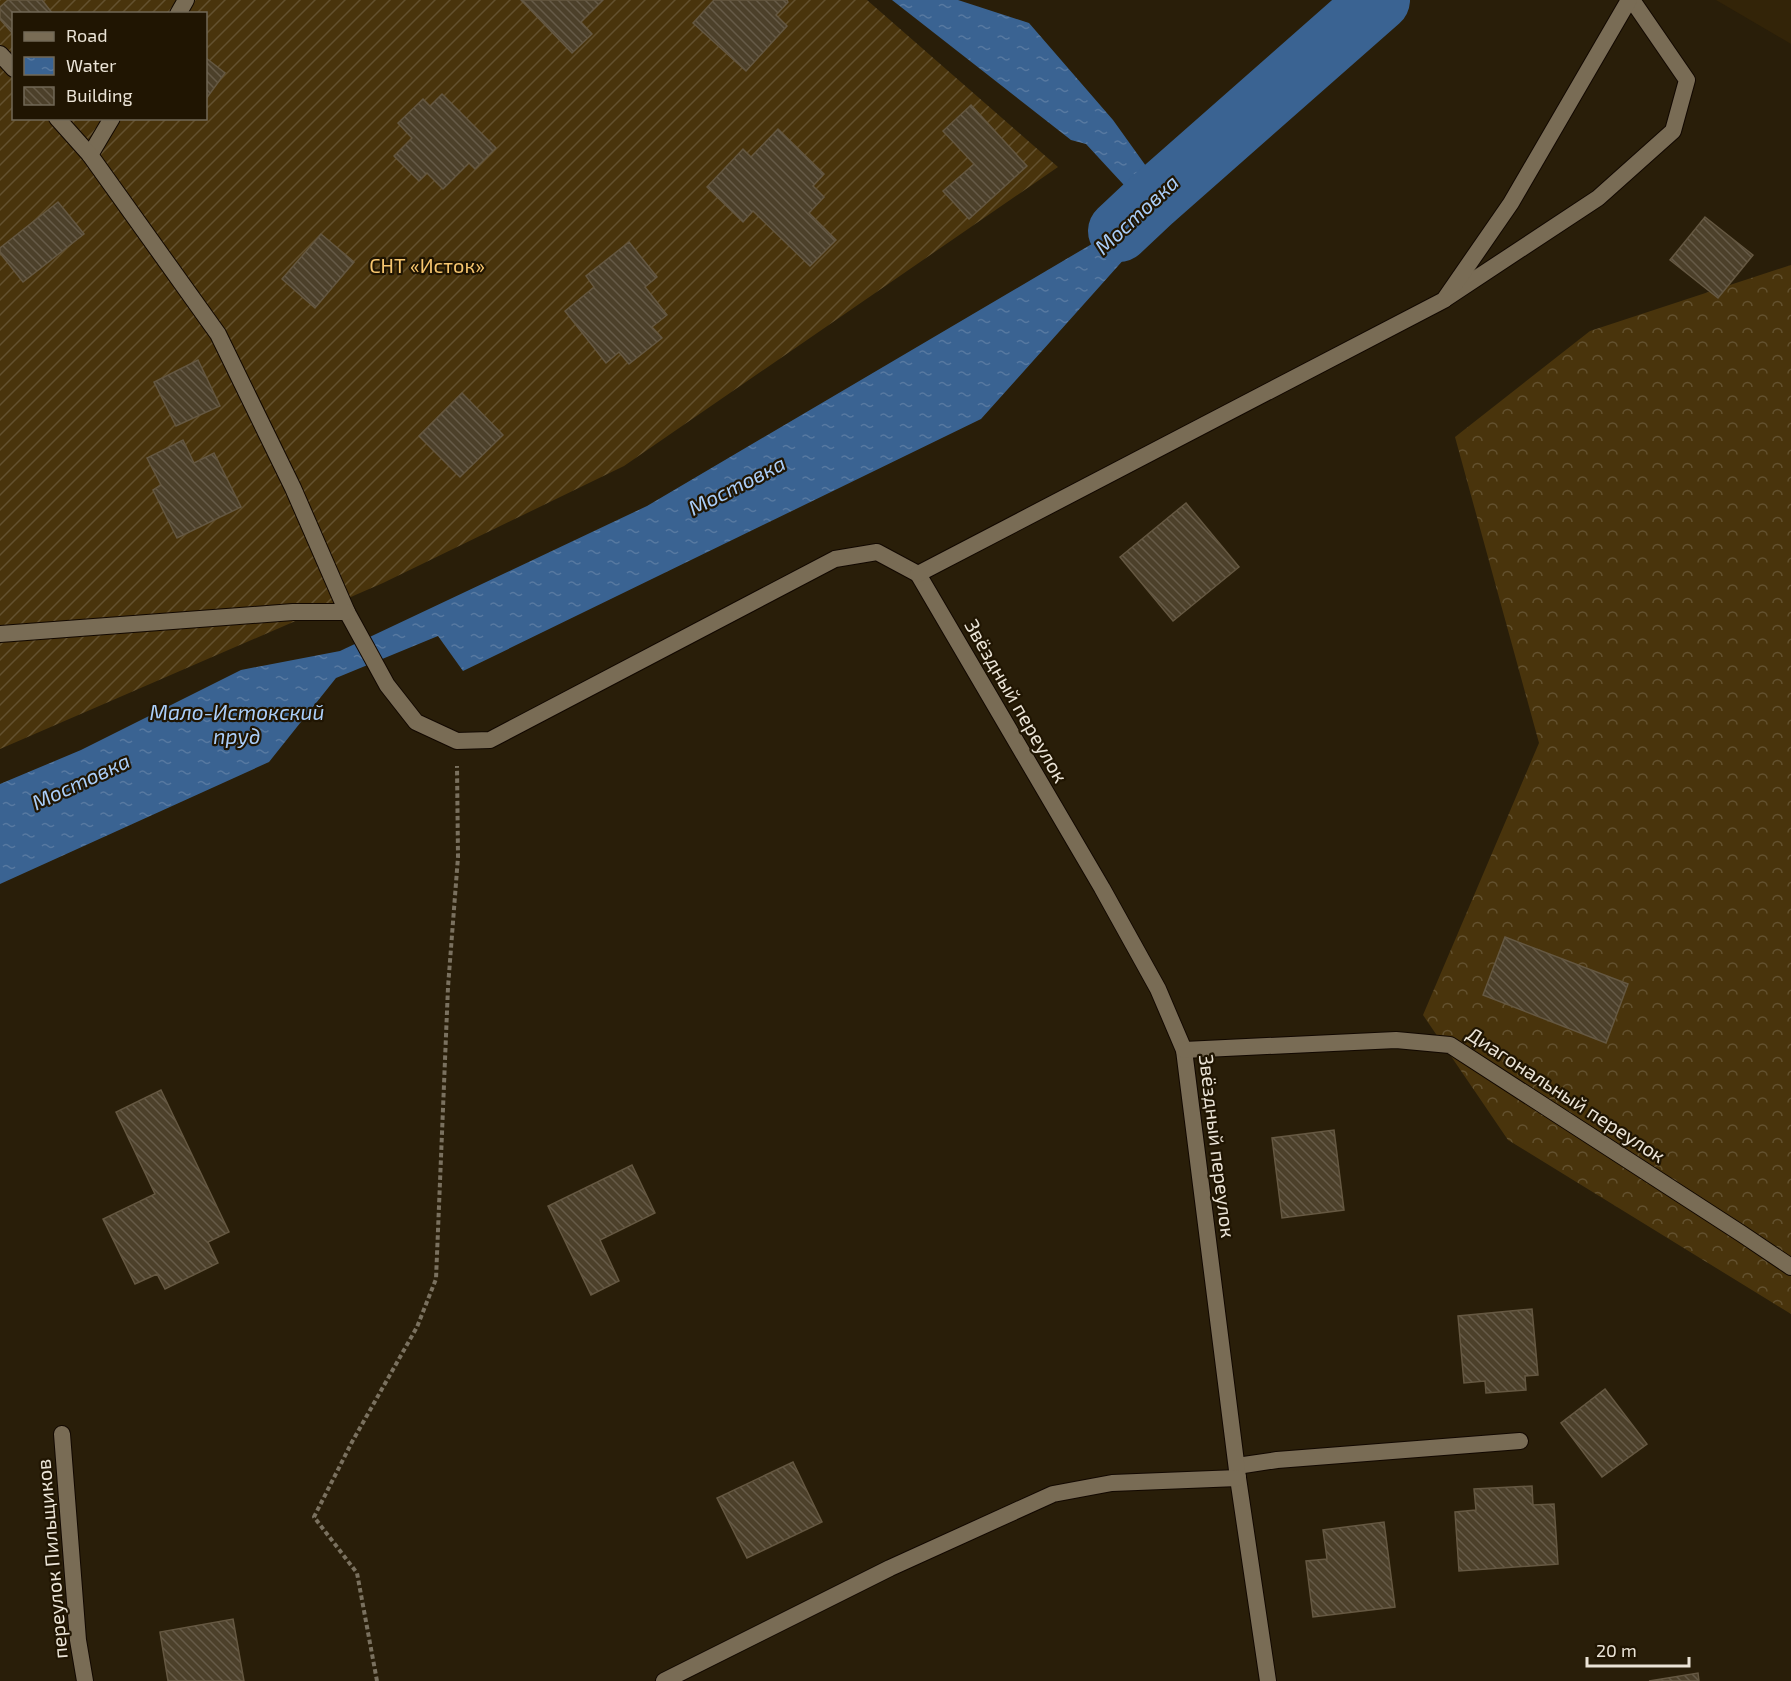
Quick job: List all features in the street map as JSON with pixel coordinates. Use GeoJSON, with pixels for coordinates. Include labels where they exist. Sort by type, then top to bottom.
{"type":"FeatureCollection","features":[{"type":"Feature","properties":{"kind":"street"},"geometry":{"type":"LineString","coordinates":[[59,120],[90,155],[218,334],[293,488],[347,612],[387,685],[416,722],[457,741],[490,740],[835,559],[877,552],[918,574],[1444,300],[1598,198],[1673,131],[1687,80],[1630,0],[1511,203],[1444,300]]}},
{"type":"Feature","properties":{"kind":"street"},"geometry":{"type":"LineString","coordinates":[[0,54],[12,67]]}},
{"type":"Feature","properties":{"kind":"street"},"geometry":{"type":"LineString","coordinates":[[90,155],[111,120]]}},
{"type":"Feature","properties":{"kind":"street","name":"Звёздный переулок"},"geometry":{"type":"LineString","coordinates":[[918,574],[1102,888],[1158,990],[1184,1050],[1237,1472],[1268,1681]]}},
{"type":"Feature","properties":{"kind":"street"},"geometry":{"type":"LineString","coordinates":[[0,634],[293,612],[347,612]]}},
{"type":"Feature","properties":{"kind":"street","name":"Диагональный переулок"},"geometry":{"type":"LineString","coordinates":[[1184,1050],[1396,1040],[1449,1045],[1791,1267]]}},
{"type":"Feature","properties":{"kind":"street","name":"переулок Пильщиков"},"geometry":{"type":"LineString","coordinates":[[62,1434],[78,1640],[85,1681]]}},
{"type":"Feature","properties":{"kind":"street"},"geometry":{"type":"LineString","coordinates":[[664,1681],[890,1568],[1053,1494],[1112,1484],[1237,1472],[1276,1460],[1520,1441]]}},
{"type":"Feature","properties":{"kind":"path"},"geometry":{"type":"LineString","coordinates":[[377,1681],[357,1573],[314,1517],[352,1442],[417,1327],[436,1279],[448,987],[458,857],[457,741]]}},
{"type":"Feature","properties":{"kind":"shaded area"},"geometry":{"type":"Polygon","coordinates":[[[1716,0],[1791,0],[1791,44],[1716,0]]]}},
{"type":"Feature","properties":{"kind":"green space","name":"СНТ «Исток»"},"geometry":{"type":"Polygon","coordinates":[[[0,0],[867,0],[1058,167],[624,466],[383,583],[0,749],[0,0]]]}},
{"type":"Feature","properties":{"kind":"green space"},"geometry":{"type":"Polygon","coordinates":[[[1791,265],[1791,1314],[1508,1140],[1423,1015],[1539,743],[1455,437],[1590,331],[1791,265]]]}},
{"type":"Feature","properties":{"kind":"water","name":"Мало-Истокский пруд"},"geometry":{"type":"Polygon","coordinates":[[[892,0],[958,0],[1029,23],[1113,120],[1151,173],[1182,174],[1172,221],[1126,257],[981,419],[463,671],[438,636],[336,678],[269,762],[0,884],[0,784],[81,750],[241,670],[340,651],[647,506],[1102,238],[1135,197],[1086,144],[1071,140],[892,0]]]}},
{"type":"Feature","properties":{"kind":"building"},"geometry":{"type":"Polygon","coordinates":[[[8,0],[42,0],[51,12],[12,12],[12,33],[0,19],[0,7],[8,0]]]}},
{"type":"Feature","properties":{"kind":"building"},"geometry":{"type":"Polygon","coordinates":[[[521,0],[603,0],[581,22],[592,34],[572,53],[521,0]]]}},
{"type":"Feature","properties":{"kind":"building"},"geometry":{"type":"Polygon","coordinates":[[[714,0],[787,0],[788,2],[776,15],[787,26],[746,71],[693,23],[714,0]]]}},
{"type":"Feature","properties":{"kind":"building"},"geometry":{"type":"Polygon","coordinates":[[[207,59],[225,73],[207,98],[207,59]]]}},
{"type":"Feature","properties":{"kind":"building"},"geometry":{"type":"Polygon","coordinates":[[[442,94],[496,148],[475,169],[469,163],[443,189],[427,173],[419,181],[394,156],[412,138],[398,123],[423,99],[430,106],[442,94]]]}},
{"type":"Feature","properties":{"kind":"building"},"geometry":{"type":"Polygon","coordinates":[[[971,105],[1027,166],[969,219],[943,191],[974,164],[943,131],[971,105]]]}},
{"type":"Feature","properties":{"kind":"building"},"geometry":{"type":"Polygon","coordinates":[[[778,129],[824,174],[813,186],[824,197],[809,213],[836,240],[810,266],[753,211],[743,222],[707,187],[743,149],[751,157],[778,129]]]}},
{"type":"Feature","properties":{"kind":"building"},"geometry":{"type":"Polygon","coordinates":[[[58,202],[84,234],[23,282],[0,253],[0,248],[58,202]]]}},
{"type":"Feature","properties":{"kind":"building"},"geometry":{"type":"Polygon","coordinates":[[[1705,217],[1753,255],[1718,298],[1670,260],[1705,217]]]}},
{"type":"Feature","properties":{"kind":"building"},"geometry":{"type":"Polygon","coordinates":[[[321,234],[354,262],[315,308],[282,279],[321,234]]]}},
{"type":"Feature","properties":{"kind":"building"},"geometry":{"type":"Polygon","coordinates":[[[629,242],[657,277],[645,287],[667,315],[652,327],[662,338],[629,364],[619,352],[606,363],[565,311],[594,287],[586,276],[629,242]]]}},
{"type":"Feature","properties":{"kind":"building"},"geometry":{"type":"Polygon","coordinates":[[[198,360],[220,406],[176,426],[154,382],[198,360]]]}},
{"type":"Feature","properties":{"kind":"building"},"geometry":{"type":"Polygon","coordinates":[[[462,393],[503,435],[460,477],[419,436],[462,393]]]}},
{"type":"Feature","properties":{"kind":"building"},"geometry":{"type":"Polygon","coordinates":[[[183,440],[194,463],[214,453],[241,507],[177,538],[153,490],[161,485],[147,458],[183,440]]]}},
{"type":"Feature","properties":{"kind":"building"},"geometry":{"type":"Polygon","coordinates":[[[1186,503],[1239,567],[1173,621],[1120,557],[1186,503]]]}},
{"type":"Feature","properties":{"kind":"building"},"geometry":{"type":"Polygon","coordinates":[[[1505,937],[1628,984],[1606,1043],[1483,995],[1505,937]]]}},
{"type":"Feature","properties":{"kind":"building"},"geometry":{"type":"Polygon","coordinates":[[[161,1090],[229,1232],[208,1242],[218,1263],[165,1289],[157,1274],[135,1284],[103,1219],[155,1194],[116,1112],[161,1090]]]}},
{"type":"Feature","properties":{"kind":"building"},"geometry":{"type":"Polygon","coordinates":[[[1334,1130],[1344,1210],[1282,1218],[1272,1138],[1334,1130]]]}},
{"type":"Feature","properties":{"kind":"building"},"geometry":{"type":"Polygon","coordinates":[[[632,1165],[655,1213],[600,1240],[619,1281],[591,1295],[548,1206],[632,1165]]]}},
{"type":"Feature","properties":{"kind":"building"},"geometry":{"type":"Polygon","coordinates":[[[1532,1309],[1538,1375],[1525,1376],[1526,1390],[1486,1393],[1485,1381],[1464,1383],[1458,1316],[1532,1309]]]}},
{"type":"Feature","properties":{"kind":"building"},"geometry":{"type":"Polygon","coordinates":[[[1605,1389],[1647,1444],[1602,1477],[1561,1423],[1605,1389]]]}},
{"type":"Feature","properties":{"kind":"building"},"geometry":{"type":"Polygon","coordinates":[[[793,1462],[822,1522],[747,1558],[717,1498],[793,1462]]]}},
{"type":"Feature","properties":{"kind":"building"},"geometry":{"type":"Polygon","coordinates":[[[1532,1486],[1533,1505],[1554,1504],[1558,1564],[1459,1571],[1455,1512],[1476,1510],[1474,1489],[1532,1486]]]}},
{"type":"Feature","properties":{"kind":"building"},"geometry":{"type":"Polygon","coordinates":[[[1384,1522],[1395,1607],[1313,1617],[1306,1561],[1327,1559],[1323,1530],[1384,1522]]]}},
{"type":"Feature","properties":{"kind":"building"},"geometry":{"type":"Polygon","coordinates":[[[233,1619],[244,1681],[168,1681],[160,1632],[233,1619]]]}},
{"type":"Feature","properties":{"kind":"building"},"geometry":{"type":"Polygon","coordinates":[[[1698,1673],[1699,1681],[1649,1681],[1698,1673]]]}},
{"type":"Feature","properties":{"kind":"waterway","name":"Мостовка"},"geometry":{"type":"LineString","coordinates":[[1119,231],[1379,0]]}}]}
